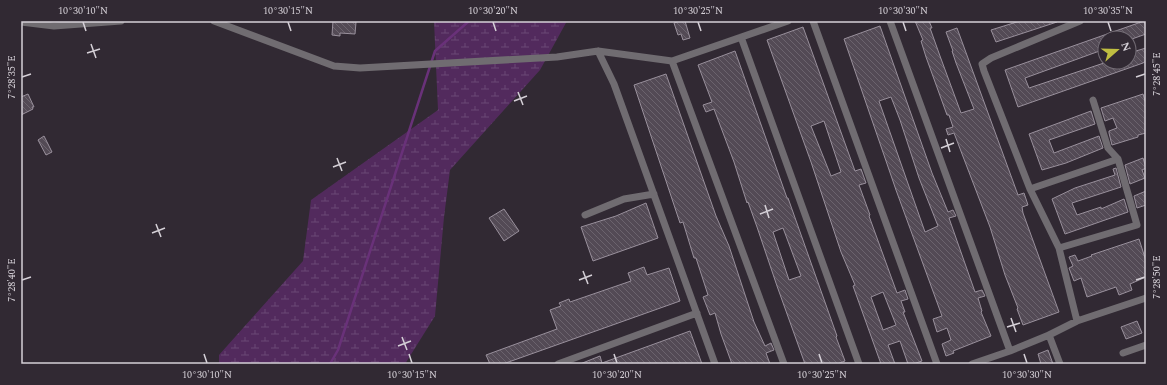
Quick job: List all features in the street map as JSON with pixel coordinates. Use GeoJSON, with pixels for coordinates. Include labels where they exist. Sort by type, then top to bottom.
{"type":"FeatureCollection","features":[{"type":"Feature","properties":{"kind":"street"},"geometry":{"type":"LineString","coordinates":[[21,22],[54,26],[121,21]]}},
{"type":"Feature","properties":{"kind":"street"},"geometry":{"type":"LineString","coordinates":[[214,21],[334,66],[354,68],[557,57],[598,51],[672,62],[788,21]]}},
{"type":"Feature","properties":{"kind":"street"},"geometry":{"type":"LineString","coordinates":[[813,21],[936,364]]}},
{"type":"Feature","properties":{"kind":"street"},"geometry":{"type":"LineString","coordinates":[[890,21],[1010,351]]}},
{"type":"Feature","properties":{"kind":"street"},"geometry":{"type":"LineString","coordinates":[[1077,321],[1059,248],[1030,189],[982,64],[991,58],[1080,21]]}},
{"type":"Feature","properties":{"kind":"street"},"geometry":{"type":"LineString","coordinates":[[741,37],[859,364]]}},
{"type":"Feature","properties":{"kind":"street"},"geometry":{"type":"LineString","coordinates":[[598,51],[614,84],[715,364]]}},
{"type":"Feature","properties":{"kind":"street"},"geometry":{"type":"LineString","coordinates":[[672,62],[784,364]]}},
{"type":"Feature","properties":{"kind":"street"},"geometry":{"type":"LineString","coordinates":[[1059,248],[1137,225],[1118,160],[1108,148],[1094,100]]}},
{"type":"Feature","properties":{"kind":"street"},"geometry":{"type":"LineString","coordinates":[[1030,189],[1118,160]]}},
{"type":"Feature","properties":{"kind":"street"},"geometry":{"type":"LineString","coordinates":[[585,215],[624,200],[654,194]]}},
{"type":"Feature","properties":{"kind":"street"},"geometry":{"type":"LineString","coordinates":[[972,364],[1010,351],[1049,335],[1077,321],[1146,298]]}},
{"type":"Feature","properties":{"kind":"street"},"geometry":{"type":"LineString","coordinates":[[558,364],[697,313]]}},
{"type":"Feature","properties":{"kind":"street"},"geometry":{"type":"LineString","coordinates":[[1049,335],[1060,364]]}},
{"type":"Feature","properties":{"kind":"street"},"geometry":{"type":"LineString","coordinates":[[1123,353],[1146,345]]}},
{"type":"Feature","properties":{"kind":"green space"},"geometry":{"type":"Polygon","coordinates":[[[434,21],[567,21],[540,70],[450,170],[435,316],[405,364],[219,364],[219,355],[303,261],[311,200],[438,110],[434,21]]]}},
{"type":"Feature","properties":{"kind":"building"},"geometry":{"type":"Polygon","coordinates":[[[333,21],[356,22],[355,34],[340,33],[340,36],[332,35],[333,21]]]}},
{"type":"Feature","properties":{"kind":"building"},"geometry":{"type":"Polygon","coordinates":[[[685,21],[690,38],[683,40],[681,34],[678,35],[674,23],[685,21]]]}},
{"type":"Feature","properties":{"kind":"building"},"geometry":{"type":"Polygon","coordinates":[[[915,21],[929,21],[932,28],[930,28],[961,113],[974,109],[946,32],[957,28],[1018,195],[1024,193],[1028,205],[1022,207],[1023,213],[1059,312],[1023,325],[990,227],[954,133],[948,135],[946,129],[953,127],[949,115],[947,115],[926,57],[921,41],[923,40],[915,21]]]}},
{"type":"Feature","properties":{"kind":"building"},"geometry":{"type":"Polygon","coordinates":[[[1020,21],[1057,22],[996,42],[991,30],[1020,21]]]}},
{"type":"Feature","properties":{"kind":"building"},"geometry":{"type":"Polygon","coordinates":[[[1144,21],[1146,34],[1137,37],[1137,30],[1118,30],[1144,21]]]}},
{"type":"Feature","properties":{"kind":"building"},"geometry":{"type":"Polygon","coordinates":[[[880,26],[932,173],[948,212],[953,210],[956,216],[949,218],[975,292],[982,290],[985,296],[978,298],[981,312],[991,336],[953,351],[954,353],[946,356],[942,344],[951,340],[947,328],[937,332],[933,319],[942,316],[896,190],[844,39],[880,26]],[[891,97],[879,101],[925,232],[938,226],[919,178],[891,97]]]}},
{"type":"Feature","properties":{"kind":"building"},"geometry":{"type":"Polygon","coordinates":[[[803,27],[855,171],[861,169],[866,183],[859,185],[897,293],[905,290],[908,299],[901,301],[905,312],[903,312],[922,361],[908,364],[900,341],[888,345],[895,364],[881,364],[853,286],[855,285],[841,252],[811,162],[767,40],[803,27]],[[824,121],[811,126],[831,176],[841,172],[824,121]],[[883,292],[871,297],[883,330],[896,325],[883,292]]]}},
{"type":"Feature","properties":{"kind":"building"},"geometry":{"type":"Polygon","coordinates":[[[1097,38],[1097,52],[1025,78],[1029,88],[1097,65],[1097,70],[1123,70],[1018,107],[1005,70],[1097,38]]]}},
{"type":"Feature","properties":{"kind":"building"},"geometry":{"type":"Polygon","coordinates":[[[1146,48],[1146,61],[1137,65],[1137,51],[1146,48]]]}},
{"type":"Feature","properties":{"kind":"building"},"geometry":{"type":"Polygon","coordinates":[[[735,51],[845,361],[837,364],[805,364],[714,109],[706,112],[703,105],[712,102],[698,65],[735,51]],[[783,228],[773,232],[789,280],[801,276],[783,228]]]}},
{"type":"Feature","properties":{"kind":"building"},"geometry":{"type":"Polygon","coordinates":[[[666,74],[716,216],[729,246],[754,322],[765,346],[771,343],[774,350],[766,353],[770,364],[732,364],[715,313],[710,315],[703,297],[708,295],[696,258],[694,258],[683,222],[680,223],[634,85],[666,74]]]}},
{"type":"Feature","properties":{"kind":"building"},"geometry":{"type":"Polygon","coordinates":[[[28,94],[34,107],[21,115],[21,97],[28,94]]]}},
{"type":"Feature","properties":{"kind":"building"},"geometry":{"type":"Polygon","coordinates":[[[1143,94],[1146,104],[1146,133],[1112,145],[1109,131],[1117,128],[1113,118],[1105,121],[1101,108],[1143,94]]]}},
{"type":"Feature","properties":{"kind":"building"},"geometry":{"type":"Polygon","coordinates":[[[1091,111],[1095,124],[1049,140],[1054,153],[1099,136],[1103,148],[1066,163],[1042,170],[1029,134],[1091,111]]]}},
{"type":"Feature","properties":{"kind":"building"},"geometry":{"type":"Polygon","coordinates":[[[44,136],[52,152],[46,155],[38,140],[44,136]]]}},
{"type":"Feature","properties":{"kind":"building"},"geometry":{"type":"Polygon","coordinates":[[[1143,158],[1146,168],[1142,170],[1145,178],[1130,184],[1125,165],[1143,158]]]}},
{"type":"Feature","properties":{"kind":"building"},"geometry":{"type":"Polygon","coordinates":[[[1116,168],[1121,187],[1072,203],[1077,215],[1101,207],[1101,209],[1124,199],[1128,212],[1065,234],[1052,199],[1075,188],[1115,175],[1113,169],[1116,168]]]}},
{"type":"Feature","properties":{"kind":"building"},"geometry":{"type":"Polygon","coordinates":[[[1146,191],[1146,205],[1137,208],[1134,196],[1146,191]]]}},
{"type":"Feature","properties":{"kind":"building"},"geometry":{"type":"Polygon","coordinates":[[[646,203],[658,238],[593,261],[581,227],[616,216],[646,203]]]}},
{"type":"Feature","properties":{"kind":"building"},"geometry":{"type":"Polygon","coordinates":[[[504,209],[519,231],[504,241],[489,218],[504,209]]]}},
{"type":"Feature","properties":{"kind":"building"},"geometry":{"type":"Polygon","coordinates":[[[1139,239],[1146,261],[1146,277],[1130,284],[1132,290],[1119,295],[1116,287],[1087,297],[1081,278],[1074,281],[1069,268],[1073,266],[1069,257],[1075,255],[1078,261],[1092,256],[1091,255],[1139,239]]]}},
{"type":"Feature","properties":{"kind":"building"},"geometry":{"type":"Polygon","coordinates":[[[644,267],[647,275],[669,268],[680,301],[503,364],[490,364],[486,355],[557,329],[550,310],[561,306],[559,303],[569,299],[570,302],[631,281],[628,273],[644,267]]]}},
{"type":"Feature","properties":{"kind":"building"},"geometry":{"type":"Polygon","coordinates":[[[1137,321],[1142,333],[1126,339],[1121,327],[1137,321]]]}},
{"type":"Feature","properties":{"kind":"building"},"geometry":{"type":"Polygon","coordinates":[[[690,331],[702,364],[580,364],[600,356],[602,363],[690,331]]]}},
{"type":"Feature","properties":{"kind":"building"},"geometry":{"type":"Polygon","coordinates":[[[1048,350],[1053,364],[1041,364],[1038,354],[1048,350]]]}},
{"type":"Feature","properties":{"kind":"waterway"},"geometry":{"type":"LineString","coordinates":[[330,364],[338,350],[435,51],[469,21]]}}]}
